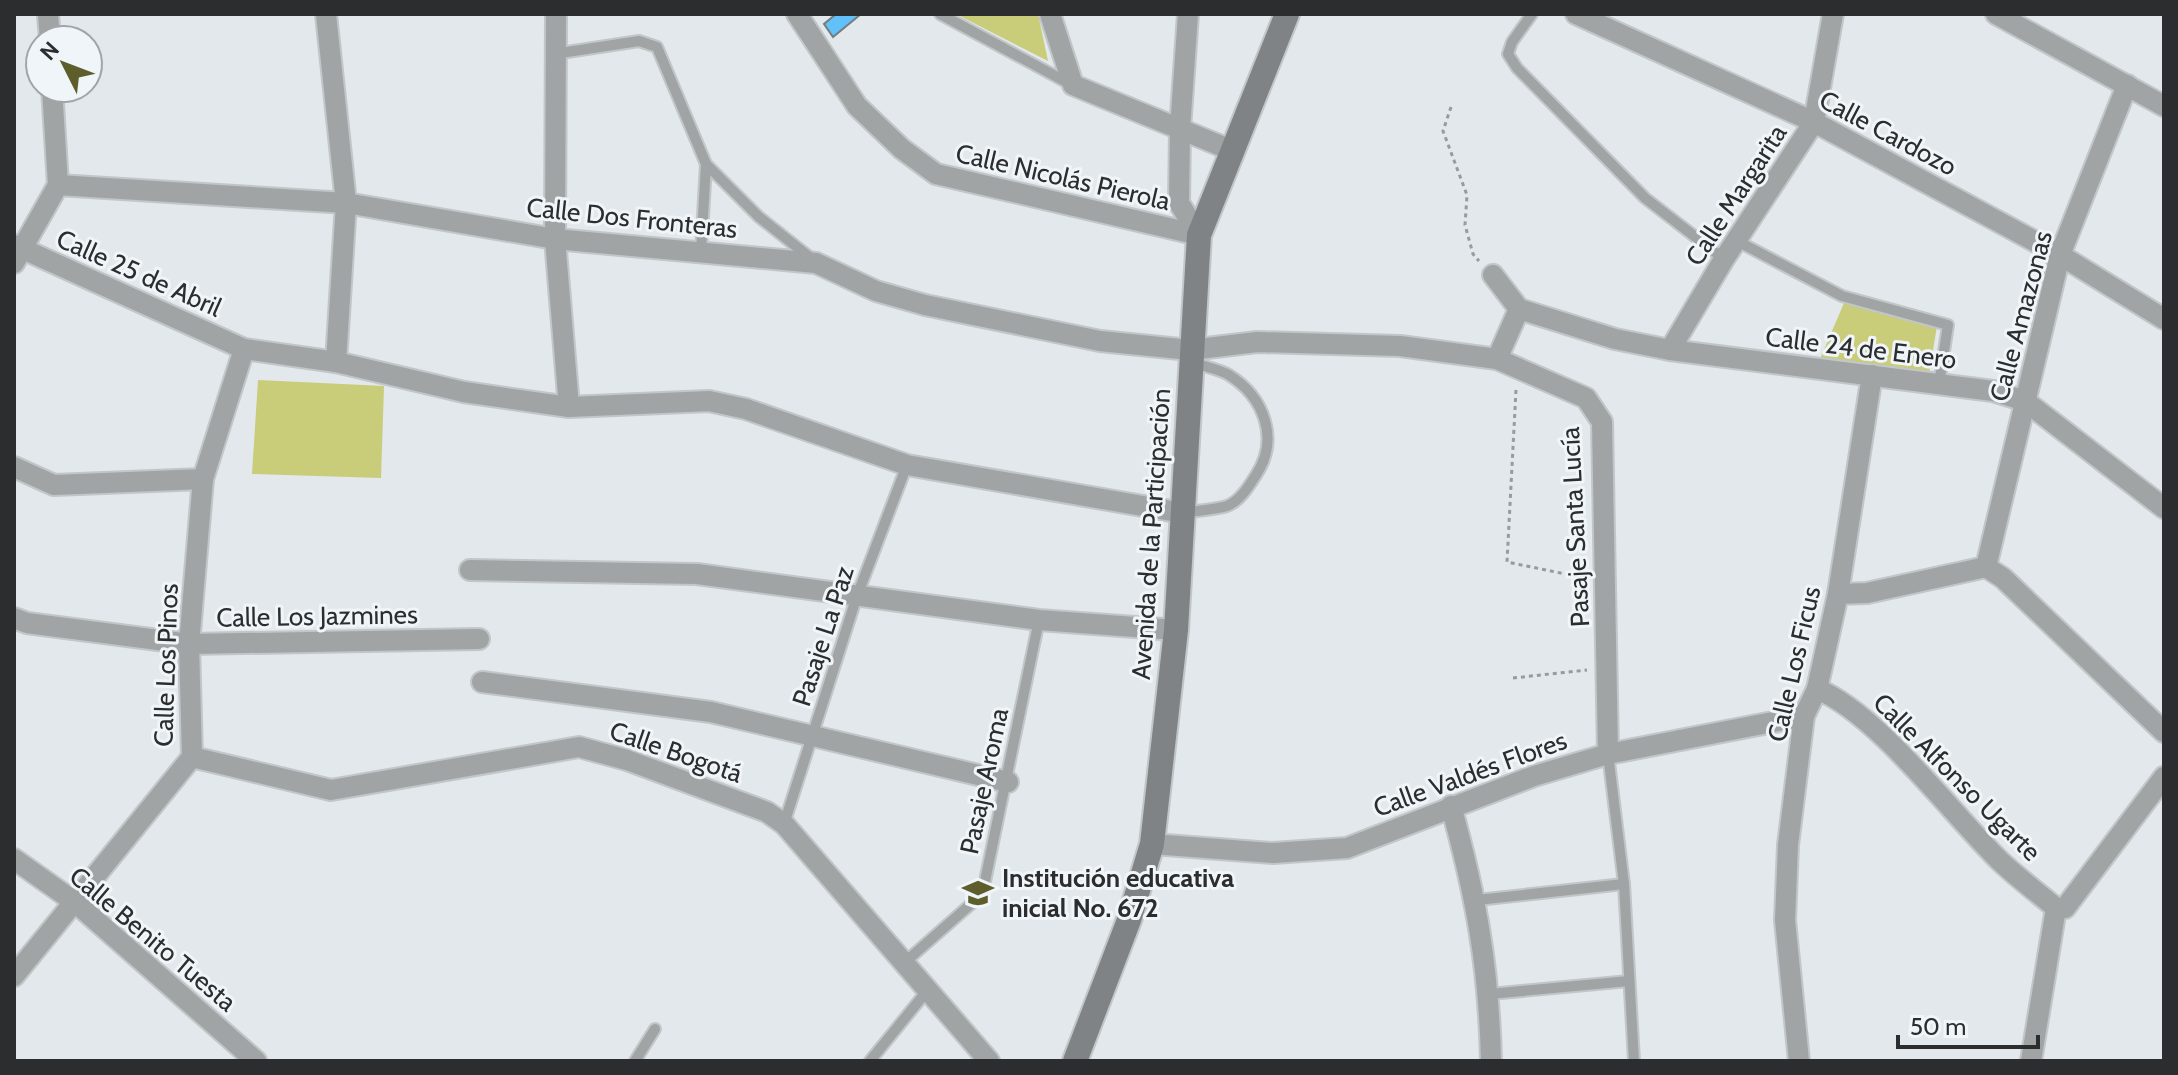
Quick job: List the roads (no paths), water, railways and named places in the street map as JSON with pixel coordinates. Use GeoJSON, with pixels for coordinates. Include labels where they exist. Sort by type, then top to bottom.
{"type":"FeatureCollection","features":[{"type":"Feature","properties":{"kind":"main road","name":"Avenida de la Participación"},"geometry":{"type":"LineString","coordinates":[[1075,1061],[1124,934],[1152,844],[1176,630],[1199,235],[1287,14]]}},
{"type":"Feature","properties":{"kind":"street"},"geometry":{"type":"LineString","coordinates":[[326,14],[346,203],[336,362]]}},
{"type":"Feature","properties":{"kind":"street"},"geometry":{"type":"LineString","coordinates":[[556,14],[555,239],[569,407]]}},
{"type":"Feature","properties":{"kind":"street","name":"Calle Nicolás Pierola"},"geometry":{"type":"LineString","coordinates":[[797,14],[857,106],[902,149],[936,174],[1199,235]]}},
{"type":"Feature","properties":{"kind":"street"},"geometry":{"type":"LineString","coordinates":[[1050,14],[1073,85],[1231,150]]}},
{"type":"Feature","properties":{"kind":"street"},"geometry":{"type":"LineString","coordinates":[[1188,14],[1180,129],[1179,203],[1199,235]]}},
{"type":"Feature","properties":{"kind":"street","name":"Calle Cardozo"},"geometry":{"type":"LineString","coordinates":[[1576,14],[1814,122],[2060,255],[2164,319]]}},
{"type":"Feature","properties":{"kind":"street","name":"Calle Margarita"},"geometry":{"type":"LineString","coordinates":[[1670,350],[1724,259],[1814,122],[1833,14]]}},
{"type":"Feature","properties":{"kind":"street"},"geometry":{"type":"LineString","coordinates":[[1999,15],[2164,106]]}},
{"type":"Feature","properties":{"kind":"street","name":"Calle Amazonas"},"geometry":{"type":"LineString","coordinates":[[1986,567],[2060,255],[2127,85]]}},
{"type":"Feature","properties":{"kind":"street"},"geometry":{"type":"LineString","coordinates":[[16,252],[58,185],[53,104]]}},
{"type":"Feature","properties":{"kind":"street","name":"Calle Dos Fronteras"},"geometry":{"type":"LineString","coordinates":[[58,185],[346,203],[555,239],[816,263],[876,291],[925,305],[1190,356]]}},
{"type":"Feature","properties":{"kind":"street","name":"Calle 25 de Abril"},"geometry":{"type":"LineString","coordinates":[[16,252],[244,349],[336,362],[464,392],[569,407],[709,401],[746,409],[907,465],[1183,513]]}},
{"type":"Feature","properties":{"kind":"street"},"geometry":{"type":"LineString","coordinates":[[1190,356],[1257,342],[1400,346],[1497,359],[1519,309],[1493,275]]}},
{"type":"Feature","properties":{"kind":"street","name":"Calle 24 de Enero"},"geometry":{"type":"LineString","coordinates":[[1519,309],[1602,336],[1670,350],[1993,391],[2025,401],[2164,508]]}},
{"type":"Feature","properties":{"kind":"street","name":"Calle Los Pinos"},"geometry":{"type":"LineString","coordinates":[[14,976],[192,757],[189,644],[203,479],[244,349]]}},
{"type":"Feature","properties":{"kind":"street","name":"Pasaje Santa Lucía"},"geometry":{"type":"LineString","coordinates":[[1497,359],[1586,398],[1602,422],[1608,754]]}},
{"type":"Feature","properties":{"kind":"street","name":"Calle Los Ficus"},"geometry":{"type":"LineString","coordinates":[[1799,1061],[1785,920],[1788,845],[1804,716],[1817,689],[1838,594],[1872,375]]}},
{"type":"Feature","properties":{"kind":"street"},"geometry":{"type":"LineString","coordinates":[[14,467],[54,485],[203,479]]}},
{"type":"Feature","properties":{"kind":"street"},"geometry":{"type":"LineString","coordinates":[[1838,594],[1867,593],[1986,567],[2003,578],[2164,732]]}},
{"type":"Feature","properties":{"kind":"street"},"geometry":{"type":"LineString","coordinates":[[470,570],[697,574],[1039,620],[1176,630]]}},
{"type":"Feature","properties":{"kind":"street","name":"Calle Los Jazmines"},"geometry":{"type":"LineString","coordinates":[[14,618],[27,623],[189,644],[479,639]]}},
{"type":"Feature","properties":{"kind":"street"},"geometry":{"type":"LineString","coordinates":[[482,682],[711,712],[1008,782]]}},
{"type":"Feature","properties":{"kind":"street","name":"Calle Alfonso Ugarte"},"geometry":{"type":"LineString","coordinates":[[1817,689],[1837,697],[1872,727],[2001,862],[2056,908]]}},
{"type":"Feature","properties":{"kind":"street","name":"Calle Valdés Flores"},"geometry":{"type":"LineString","coordinates":[[1152,844],[1273,853],[1347,848],[1451,806],[1608,754],[1804,716]]}},
{"type":"Feature","properties":{"kind":"street","name":"Calle Bogotá"},"geometry":{"type":"LineString","coordinates":[[192,757],[331,790],[579,747],[767,812],[784,824],[989,1061]]}},
{"type":"Feature","properties":{"kind":"street"},"geometry":{"type":"LineString","coordinates":[[2031,1061],[2056,908],[2065,908],[2164,777]]}},
{"type":"Feature","properties":{"kind":"street"},"geometry":{"type":"LineString","coordinates":[[1451,806],[1477,900],[1490,994],[1491,1061]]}},
{"type":"Feature","properties":{"kind":"street","name":"Calle Benito Tuesta"},"geometry":{"type":"LineString","coordinates":[[14,859],[76,903],[256,1061]]}},
{"type":"Feature","properties":{"kind":"lane"},"geometry":{"type":"LineString","coordinates":[[940,14],[1073,85]]}},
{"type":"Feature","properties":{"kind":"lane"},"geometry":{"type":"LineString","coordinates":[[1532,14],[1512,42],[1508,54],[1517,68],[1645,198],[1724,259]]}},
{"type":"Feature","properties":{"kind":"lane"},"geometry":{"type":"LineString","coordinates":[[554,54],[639,41],[657,47],[706,164],[759,217],[816,263]]}},
{"type":"Feature","properties":{"kind":"lane"},"geometry":{"type":"LineString","coordinates":[[701,251],[706,164]]}},
{"type":"Feature","properties":{"kind":"lane"},"geometry":{"type":"LineString","coordinates":[[1737,241],[1842,296],[1948,325],[1939,384]]}},
{"type":"Feature","properties":{"kind":"lane"},"geometry":{"type":"LineString","coordinates":[[1183,513],[1229,505],[1238,498],[1260,470],[1269,438],[1265,415],[1252,397],[1228,375],[1190,356]]}},
{"type":"Feature","properties":{"kind":"lane","name":"Pasaje La Paz"},"geometry":{"type":"LineString","coordinates":[[784,824],[857,596],[907,465]]}},
{"type":"Feature","properties":{"kind":"lane","name":"Pasaje Aroma"},"geometry":{"type":"LineString","coordinates":[[903,965],[979,897],[1008,782],[1039,620]]}},
{"type":"Feature","properties":{"kind":"lane"},"geometry":{"type":"LineString","coordinates":[[1608,754],[1624,884],[1634,1061]]}},
{"type":"Feature","properties":{"kind":"lane"},"geometry":{"type":"LineString","coordinates":[[1477,900],[1624,884]]}},
{"type":"Feature","properties":{"kind":"lane"},"geometry":{"type":"LineString","coordinates":[[1490,994],[1629,981]]}},
{"type":"Feature","properties":{"kind":"lane"},"geometry":{"type":"LineString","coordinates":[[870,1061],[927,991]]}},
{"type":"Feature","properties":{"kind":"lane"},"geometry":{"type":"LineString","coordinates":[[635,1061],[655,1029]]}},
{"type":"Feature","properties":{"kind":"place","name":"Institución educativa inicial No. 672"},"geometry":{"type":"Point","coordinates":[978,893]}}]}
